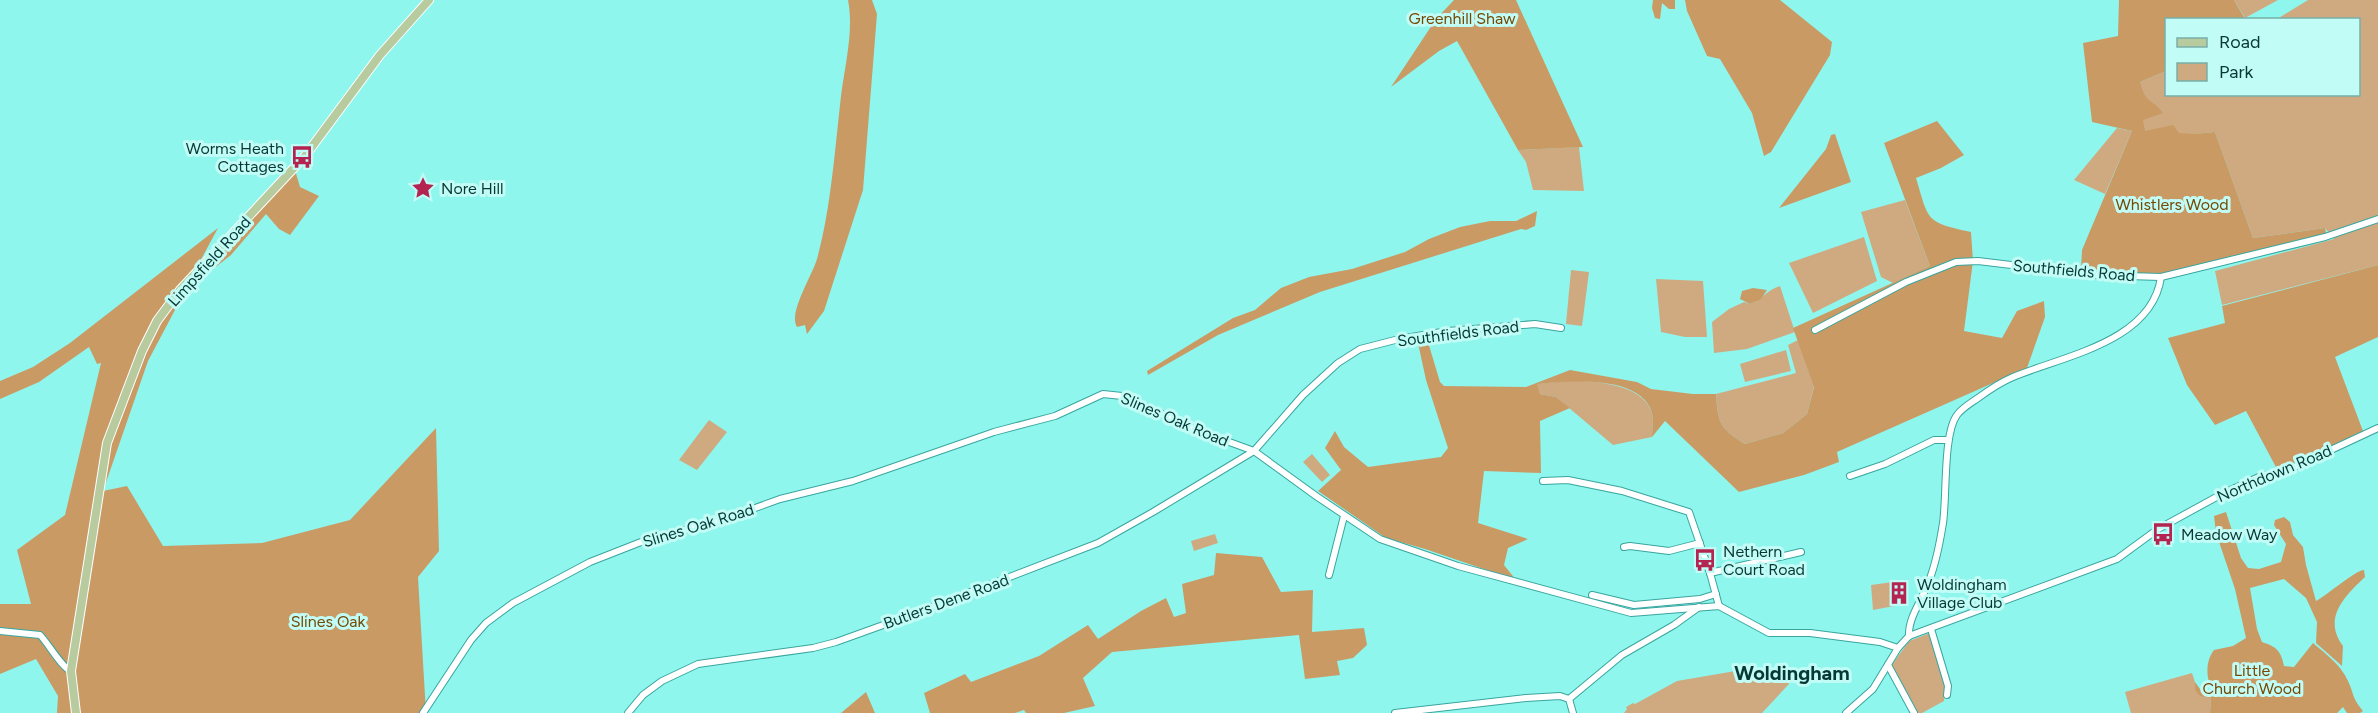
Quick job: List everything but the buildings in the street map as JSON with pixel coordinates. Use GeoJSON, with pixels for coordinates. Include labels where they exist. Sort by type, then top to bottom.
{"type":"FeatureCollection","features":[{"type":"Feature","properties":{"kind":"main road","name":"Limpsfield Road"},"geometry":{"type":"LineString","coordinates":[[76,713],[71,671],[107,443],[129,380],[158,321],[204,261],[305,156],[380,55],[429,0]]}},
{"type":"Feature","properties":{"kind":"street","name":"Southfields Road"},"geometry":{"type":"LineString","coordinates":[[1815,330],[1906,282],[1956,262],[1978,261],[2094,275],[2161,277],[2325,237],[2378,219]]}},
{"type":"Feature","properties":{"kind":"street"},"geometry":{"type":"LineString","coordinates":[[1846,713],[1873,689],[1898,648],[1909,636],[1912,619],[1929,582],[1940,537],[1945,505],[1949,429],[1957,414],[1990,389],[2011,378],[2070,358],[2127,329],[2149,307],[2159,290],[2161,277]]}},
{"type":"Feature","properties":{"kind":"street","name":"Southfields Road"},"geometry":{"type":"LineString","coordinates":[[1254,451],[1302,395],[1338,363],[1360,349],[1399,339],[1448,331],[1536,324],[1561,328]]}},
{"type":"Feature","properties":{"kind":"street","name":"Slines Oak Road"},"geometry":{"type":"LineString","coordinates":[[423,713],[465,648],[486,623],[513,603],[590,562],[641,542],[725,519],[780,499],[853,481],[994,432],[1055,416],[1103,394],[1122,396],[1199,431],[1254,451],[1380,539],[1470,570],[1541,587],[1631,613],[1719,606],[1769,633],[1810,633],[1880,642],[1898,648]]}},
{"type":"Feature","properties":{"kind":"street","name":"Northdown Road"},"geometry":{"type":"LineString","coordinates":[[1909,636],[2117,559],[2158,529],[2222,494],[2259,477],[2290,469],[2378,428]]}},
{"type":"Feature","properties":{"kind":"street"},"geometry":{"type":"LineString","coordinates":[[1850,476],[1885,464],[1934,440],[1948,440]]}},
{"type":"Feature","properties":{"kind":"street","name":"Butlers Dene Road"},"geometry":{"type":"LineString","coordinates":[[628,713],[643,695],[662,681],[698,664],[813,648],[836,642],[1075,553],[1129,526],[1254,451]]}},
{"type":"Feature","properties":{"kind":"street"},"geometry":{"type":"LineString","coordinates":[[1543,481],[1568,480],[1613,489],[1689,512],[1719,606]]}},
{"type":"Feature","properties":{"kind":"street"},"geometry":{"type":"LineString","coordinates":[[1329,575],[1344,516]]}},
{"type":"Feature","properties":{"kind":"street"},"geometry":{"type":"LineString","coordinates":[[1624,547],[1669,551],[1700,543]]}},
{"type":"Feature","properties":{"kind":"street"},"geometry":{"type":"LineString","coordinates":[[1710,573],[1801,552]]}},
{"type":"Feature","properties":{"kind":"street"},"geometry":{"type":"LineString","coordinates":[[1592,595],[1639,605],[1700,599],[1716,594]]}},
{"type":"Feature","properties":{"kind":"street"},"geometry":{"type":"LineString","coordinates":[[1569,699],[1622,655],[1674,625],[1700,606]]}},
{"type":"Feature","properties":{"kind":"street"},"geometry":{"type":"LineString","coordinates":[[1931,629],[1948,686],[1947,695]]}},
{"type":"Feature","properties":{"kind":"street"},"geometry":{"type":"LineString","coordinates":[[0,631],[40,635],[53,649],[66,669],[71,671]]}},
{"type":"Feature","properties":{"kind":"street"},"geometry":{"type":"LineString","coordinates":[[1888,665],[1914,713]]}},
{"type":"Feature","properties":{"kind":"street"},"geometry":{"type":"LineString","coordinates":[[1395,713],[1526,698],[1560,696],[1569,699]]}},
{"type":"Feature","properties":{"kind":"street"},"geometry":{"type":"LineString","coordinates":[[1569,699],[1573,713]]}},
{"type":"Feature","properties":{"kind":"green space"},"geometry":{"type":"Polygon","coordinates":[[[848,0],[872,0],[877,14],[863,190],[824,311],[807,334],[805,325],[797,327],[795,321],[798,304],[817,259],[826,220],[848,48],[850,11],[848,0]]]}},
{"type":"Feature","properties":{"kind":"green space","name":"Greenhill Shaw"},"geometry":{"type":"Polygon","coordinates":[[[1454,0],[1516,0],[1583,147],[1518,150],[1457,41],[1439,51],[1391,87],[1436,19],[1454,0]]]}},
{"type":"Feature","properties":{"kind":"green space"},"geometry":{"type":"Polygon","coordinates":[[[1653,0],[1675,0],[1675,9],[1669,9],[1662,3],[1660,19],[1655,18],[1652,8],[1653,0]]]}},
{"type":"Feature","properties":{"kind":"green space"},"geometry":{"type":"Polygon","coordinates":[[[1685,0],[1780,0],[1832,42],[1830,55],[1771,152],[1764,156],[1752,113],[1720,59],[1707,56],[1687,11],[1685,0]]]}},
{"type":"Feature","properties":{"kind":"green space","name":"Whistlers Wood"},"geometry":{"type":"Polygon","coordinates":[[[2119,0],[2234,0],[2244,18],[2165,18],[2165,71],[2140,82],[2147,98],[2163,113],[2143,120],[2145,131],[2173,125],[2179,133],[2215,132],[2253,238],[2325,228],[2327,237],[2160,275],[2081,270],[2082,250],[2132,131],[2092,122],[2083,43],[2118,36],[2119,0]]]}},
{"type":"Feature","properties":{"kind":"green space"},"geometry":{"type":"Polygon","coordinates":[[[2234,0],[2278,0],[2245,18],[2234,0]]]}},
{"type":"Feature","properties":{"kind":"green space"},"geometry":{"type":"Polygon","coordinates":[[[2308,0],[2378,0],[2378,265],[2222,305],[2215,271],[2334,239],[2325,228],[2253,238],[2215,132],[2156,138],[2138,129],[2140,82],[2165,71],[2165,96],[2360,96],[2360,18],[2279,18],[2308,0]]]}},
{"type":"Feature","properties":{"kind":"green space"},"geometry":{"type":"Polygon","coordinates":[[[1937,121],[1964,155],[1916,178],[1931,217],[1945,225],[1971,232],[1973,261],[1964,331],[2002,338],[2017,311],[2044,301],[2045,317],[2027,368],[1837,452],[1839,462],[1804,475],[1739,492],[1665,421],[1652,437],[1653,418],[1648,403],[1637,393],[1604,383],[1537,384],[1540,394],[1556,397],[1570,408],[1540,421],[1541,473],[1484,471],[1478,523],[1528,539],[1508,548],[1504,565],[1516,580],[1386,538],[1318,491],[1341,470],[1325,448],[1335,431],[1344,447],[1368,467],[1441,457],[1448,448],[1426,380],[1418,343],[1428,342],[1440,382],[1444,386],[1526,387],[1570,370],[1637,382],[1651,389],[1716,394],[1719,419],[1730,434],[1745,444],[1783,433],[1807,414],[1814,387],[1793,328],[1930,266],[1884,143],[1937,121]]]}},
{"type":"Feature","properties":{"kind":"green space"},"geometry":{"type":"Polygon","coordinates":[[[2117,128],[2132,131],[2105,194],[2074,180],[2117,128]]]}},
{"type":"Feature","properties":{"kind":"green space"},"geometry":{"type":"Polygon","coordinates":[[[1835,134],[1851,182],[1779,208],[1826,149],[1831,135],[1835,134]]]}},
{"type":"Feature","properties":{"kind":"green space"},"geometry":{"type":"Polygon","coordinates":[[[1579,147],[1584,191],[1533,190],[1526,162],[1518,150],[1579,147]]]}},
{"type":"Feature","properties":{"kind":"green space","name":"Slines Oak"},"geometry":{"type":"Polygon","coordinates":[[[295,170],[300,187],[319,196],[290,235],[279,229],[266,214],[231,255],[185,291],[148,361],[103,491],[127,486],[163,546],[262,543],[350,520],[436,428],[439,551],[418,577],[426,713],[57,713],[58,696],[36,659],[0,674],[0,604],[31,604],[17,550],[65,515],[101,363],[97,364],[89,347],[39,382],[0,399],[0,381],[33,367],[70,343],[218,228],[190,280],[295,170]]]}},
{"type":"Feature","properties":{"kind":"green space"},"geometry":{"type":"Polygon","coordinates":[[[1905,200],[1930,266],[1893,283],[1881,277],[1861,212],[1905,200]]]}},
{"type":"Feature","properties":{"kind":"green space"},"geometry":{"type":"Polygon","coordinates":[[[1537,211],[1535,226],[1526,230],[1521,229],[1320,292],[1218,335],[1148,375],[1147,371],[1233,318],[1255,310],[1281,288],[1309,277],[1352,269],[1405,252],[1429,239],[1460,227],[1490,221],[1516,221],[1537,211]]]}},
{"type":"Feature","properties":{"kind":"green space"},"geometry":{"type":"Polygon","coordinates":[[[1864,237],[1877,281],[1813,313],[1789,263],[1864,237]]]}},
{"type":"Feature","properties":{"kind":"green space"},"geometry":{"type":"Polygon","coordinates":[[[2378,265],[2378,337],[2335,357],[2363,431],[2293,464],[2277,469],[2246,411],[2215,425],[2187,385],[2168,338],[2225,323],[2222,306],[2378,265]]]}},
{"type":"Feature","properties":{"kind":"green space"},"geometry":{"type":"Polygon","coordinates":[[[1571,270],[1589,272],[1582,326],[1566,324],[1571,270]]]}},
{"type":"Feature","properties":{"kind":"green space"},"geometry":{"type":"Polygon","coordinates":[[[1656,279],[1703,281],[1707,337],[1685,337],[1661,332],[1656,279]]]}},
{"type":"Feature","properties":{"kind":"green space"},"geometry":{"type":"Polygon","coordinates":[[[1780,286],[1795,332],[1747,349],[1714,353],[1712,322],[1729,309],[1744,302],[1750,304],[1780,286]]]}},
{"type":"Feature","properties":{"kind":"green space"},"geometry":{"type":"Polygon","coordinates":[[[1753,288],[1767,290],[1761,299],[1750,304],[1740,299],[1742,291],[1753,288]]]}},
{"type":"Feature","properties":{"kind":"green space"},"geometry":{"type":"Polygon","coordinates":[[[1798,340],[1814,386],[1807,414],[1783,433],[1745,444],[1730,434],[1719,419],[1716,394],[1796,373],[1788,345],[1798,340]]]}},
{"type":"Feature","properties":{"kind":"green space"},"geometry":{"type":"Polygon","coordinates":[[[1786,350],[1791,371],[1745,382],[1740,364],[1786,350]]]}},
{"type":"Feature","properties":{"kind":"green space"},"geometry":{"type":"Polygon","coordinates":[[[1578,380],[1611,385],[1634,392],[1649,407],[1653,418],[1652,437],[1613,445],[1556,397],[1540,394],[1536,384],[1578,380]]]}},
{"type":"Feature","properties":{"kind":"green space"},"geometry":{"type":"Polygon","coordinates":[[[709,420],[727,432],[697,470],[679,460],[709,420]]]}},
{"type":"Feature","properties":{"kind":"green space"},"geometry":{"type":"Polygon","coordinates":[[[1312,454],[1330,475],[1322,482],[1303,462],[1312,454]]]}},
{"type":"Feature","properties":{"kind":"green space","name":"Little Church Wood"},"geometry":{"type":"Polygon","coordinates":[[[2226,512],[2241,558],[2248,568],[2259,569],[2281,562],[2286,544],[2274,525],[2275,520],[2284,517],[2290,522],[2293,535],[2303,547],[2316,601],[2364,570],[2365,577],[2344,600],[2335,617],[2337,636],[2343,646],[2342,666],[2316,643],[2317,622],[2306,598],[2284,579],[2250,588],[2257,629],[2262,642],[2278,650],[2284,666],[2294,667],[2313,643],[2341,670],[2363,711],[2347,713],[2343,707],[2337,713],[2210,713],[2211,698],[2200,696],[2195,690],[2195,682],[2200,689],[2217,694],[2220,689],[2209,682],[2208,678],[2210,657],[2214,650],[2233,646],[2246,638],[2235,589],[2216,533],[2214,516],[2226,512]]]}},
{"type":"Feature","properties":{"kind":"green space"},"geometry":{"type":"Polygon","coordinates":[[[1215,534],[1218,543],[1194,551],[1191,541],[1215,534]]]}},
{"type":"Feature","properties":{"kind":"green space"},"geometry":{"type":"Polygon","coordinates":[[[1216,553],[1262,557],[1281,592],[1313,590],[1312,632],[1364,628],[1367,645],[1353,658],[1337,661],[1340,675],[1305,679],[1299,635],[1112,652],[1083,678],[1095,706],[1064,713],[1026,713],[1024,710],[1015,713],[930,713],[924,693],[965,674],[971,682],[1039,656],[1088,625],[1098,639],[1166,598],[1174,617],[1186,613],[1182,584],[1214,575],[1216,553]]]}},
{"type":"Feature","properties":{"kind":"green space"},"geometry":{"type":"Polygon","coordinates":[[[1893,582],[1894,606],[1873,610],[1871,585],[1893,582]]]}},
{"type":"Feature","properties":{"kind":"green space"},"geometry":{"type":"Polygon","coordinates":[[[1930,633],[1945,685],[1944,701],[1922,713],[1917,713],[1891,666],[1909,641],[1930,633]]]}},
{"type":"Feature","properties":{"kind":"green space"},"geometry":{"type":"Polygon","coordinates":[[[1747,669],[1750,678],[1803,676],[1803,678],[1787,678],[1789,684],[1762,713],[1624,713],[1626,707],[1677,681],[1747,669]]]}},
{"type":"Feature","properties":{"kind":"green space"},"geometry":{"type":"Polygon","coordinates":[[[2192,673],[2195,690],[2211,698],[2210,713],[2131,713],[2125,692],[2192,673]]]}},
{"type":"Feature","properties":{"kind":"green space"},"geometry":{"type":"Polygon","coordinates":[[[866,692],[875,713],[841,713],[866,692]]]}},
{"type":"Feature","properties":{"kind":"place","name":"Worms Heath Cottages"},"geometry":{"type":"Point","coordinates":[302,157]}},
{"type":"Feature","properties":{"kind":"place","name":"Nore Hill"},"geometry":{"type":"Point","coordinates":[423,188]}},
{"type":"Feature","properties":{"kind":"place","name":"Meadow Way"},"geometry":{"type":"Point","coordinates":[2163,534]}},
{"type":"Feature","properties":{"kind":"place","name":"Nethern Court Road"},"geometry":{"type":"Point","coordinates":[1705,560]}},
{"type":"Feature","properties":{"kind":"place","name":"Woldingham Village Club"},"geometry":{"type":"Point","coordinates":[1899,593]}},
{"type":"Feature","properties":{"kind":"district","name":"Woldingham"},"geometry":{"type":"Point","coordinates":[1792,673]}}]}
